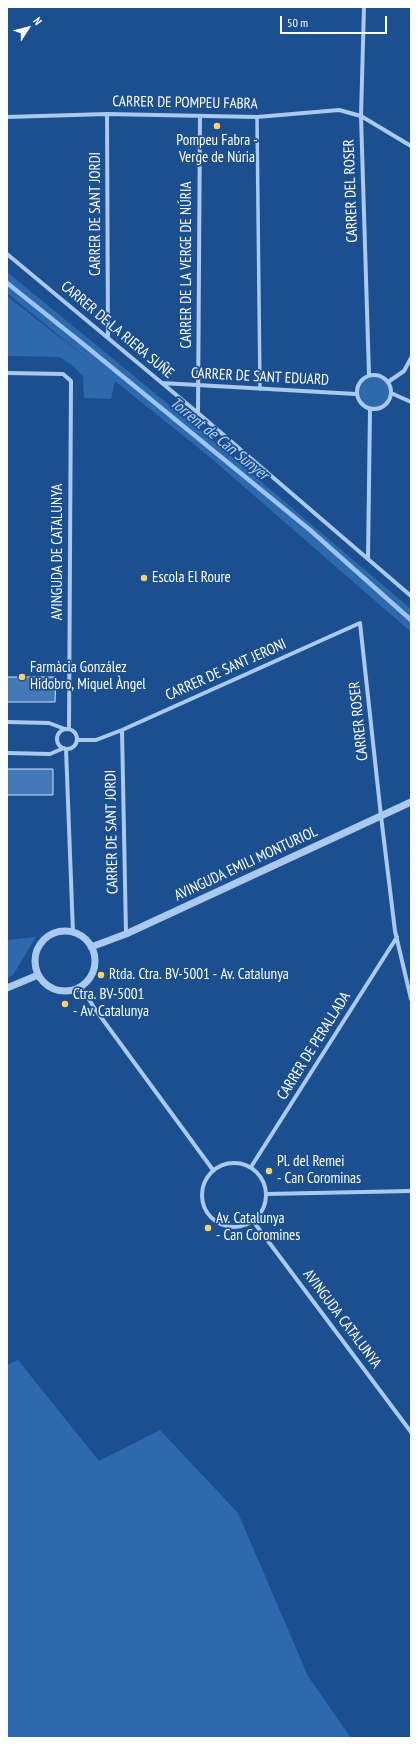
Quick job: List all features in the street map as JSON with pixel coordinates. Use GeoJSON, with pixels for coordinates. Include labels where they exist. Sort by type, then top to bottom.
{"type":"FeatureCollection","features":[{"type":"Feature","properties":{"kind":"street","name":"CARRER DEL ROSER"},"geometry":{"type":"LineString","coordinates":[[364,7],[361,116],[369,375]]}},
{"type":"Feature","properties":{"kind":"street","name":"CARRER DE POMPEU FABRA"},"geometry":{"type":"LineString","coordinates":[[7,117],[107,114],[257,117],[339,110],[361,116],[411,146]]}},
{"type":"Feature","properties":{"kind":"street","name":"CARRER DE SANT JORDI"},"geometry":{"type":"LineString","coordinates":[[107,114],[108,338]]}},
{"type":"Feature","properties":{"kind":"street","name":"CARRER DE LA VERGE DE NÚRIA"},"geometry":{"type":"LineString","coordinates":[[198,414],[200,116]]}},
{"type":"Feature","properties":{"kind":"street"},"geometry":{"type":"LineString","coordinates":[[257,117],[260,389]]}},
{"type":"Feature","properties":{"kind":"street","name":"CARRER DE LA RIERA SUÑE"},"geometry":{"type":"LineString","coordinates":[[7,254],[162,383],[411,596]]}},
{"type":"Feature","properties":{"kind":"street"},"geometry":{"type":"LineString","coordinates":[[388,382],[404,371],[411,358]]}},
{"type":"Feature","properties":{"kind":"street","name":"AVINGUDA DE CATALUNYA"},"geometry":{"type":"LineString","coordinates":[[7,373],[63,374],[68,377],[71,382],[67,729]]}},
{"type":"Feature","properties":{"kind":"street"},"geometry":{"type":"LineString","coordinates":[[369,375],[381,376],[388,382],[391,393],[388,402],[376,409],[370,409],[362,405],[356,394],[359,382],[369,375]]}},
{"type":"Feature","properties":{"kind":"street","name":"CARRER DE SANT EDUARD"},"geometry":{"type":"LineString","coordinates":[[162,383],[356,394]]}},
{"type":"Feature","properties":{"kind":"street"},"geometry":{"type":"LineString","coordinates":[[391,393],[411,402]]}},
{"type":"Feature","properties":{"kind":"street"},"geometry":{"type":"LineString","coordinates":[[368,559],[370,409]]}},
{"type":"Feature","properties":{"kind":"street","name":"CARRER DE SANT JERONI"},"geometry":{"type":"LineString","coordinates":[[77,740],[96,740],[122,730],[360,623]]}},
{"type":"Feature","properties":{"kind":"street","name":"CARRER ROSER"},"geometry":{"type":"LineString","coordinates":[[360,623],[381,816],[397,937],[411,998]]}},
{"type":"Feature","properties":{"kind":"street"},"geometry":{"type":"LineString","coordinates":[[7,722],[49,723],[75,733],[77,740],[74,746],[50,754],[7,754]]}},
{"type":"Feature","properties":{"kind":"street"},"geometry":{"type":"LineString","coordinates":[[65,748],[58,744],[57,736],[60,731],[67,729]]}},
{"type":"Feature","properties":{"kind":"street","name":"CARRER DE SANT JORDI"},"geometry":{"type":"LineString","coordinates":[[122,730],[126,934]]}},
{"type":"Feature","properties":{"kind":"street"},"geometry":{"type":"LineString","coordinates":[[65,748],[73,933]]}},
{"type":"Feature","properties":{"kind":"street","name":"AVINGUDA EMILI MONTURIOL"},"geometry":{"type":"LineString","coordinates":[[92,947],[126,934],[411,802]]}},
{"type":"Feature","properties":{"kind":"street"},"geometry":{"type":"LineString","coordinates":[[63,932],[78,934],[92,947],[95,962],[93,973],[87,982],[81,987],[65,991],[57,990],[48,985],[38,975],[36,959],[37,952],[42,943],[53,934],[63,932]]}},
{"type":"Feature","properties":{"kind":"street","name":"CARRER DE PERALLADA"},"geometry":{"type":"LineString","coordinates":[[251,1168],[397,937]]}},
{"type":"Feature","properties":{"kind":"street"},"geometry":{"type":"LineString","coordinates":[[7,988],[38,975]]}},
{"type":"Feature","properties":{"kind":"street"},"geometry":{"type":"LineString","coordinates":[[81,987],[94,1009],[213,1170]]}},
{"type":"Feature","properties":{"kind":"street"},"geometry":{"type":"LineString","coordinates":[[233,1162],[244,1164],[251,1168],[259,1175],[266,1194],[265,1204],[261,1212],[253,1220],[235,1227],[224,1225],[214,1220],[208,1214],[203,1204],[201,1195],[203,1184],[213,1170],[222,1164],[233,1162]]}},
{"type":"Feature","properties":{"kind":"street"},"geometry":{"type":"LineString","coordinates":[[266,1194],[411,1191]]}},
{"type":"Feature","properties":{"kind":"street","name":"AVINGUDA CATALUNYA"},"geometry":{"type":"LineString","coordinates":[[253,1220],[411,1432]]}},
{"type":"Feature","properties":{"kind":"shaded area"},"geometry":{"type":"Polygon","coordinates":[[[7,272],[212,440],[411,609],[411,632],[212,459],[115,381],[111,399],[84,398],[83,376],[71,364],[59,357],[7,356],[7,296],[95,365],[7,293],[7,272]]]}},
{"type":"Feature","properties":{"kind":"shaded area"},"geometry":{"type":"Polygon","coordinates":[[[374,374],[384,377],[389,382],[392,392],[389,402],[384,407],[374,410],[364,407],[359,402],[356,392],[359,382],[364,377],[374,374]]]}},
{"type":"Feature","properties":{"kind":"shaded area"},"geometry":{"type":"Polygon","coordinates":[[[36,937],[13,975],[7,978],[7,940],[36,937]]]}},
{"type":"Feature","properties":{"kind":"shaded area"},"geometry":{"type":"Polygon","coordinates":[[[18,1360],[99,1461],[160,1430],[238,1513],[308,1676],[351,1738],[7,1738],[7,1365],[18,1360]]]}},
{"type":"Feature","properties":{"kind":"building"},"geometry":{"type":"Polygon","coordinates":[[[7,677],[56,677],[55,702],[7,702],[7,677]]]}},
{"type":"Feature","properties":{"kind":"building"},"geometry":{"type":"Polygon","coordinates":[[[7,769],[53,769],[53,795],[7,795],[7,769]]]}},
{"type":"Feature","properties":{"kind":"waterway","name":"Torrent de Can Sunyer"},"geometry":{"type":"LineString","coordinates":[[7,283],[310,530],[411,620]]}},
{"type":"Feature","properties":{"kind":"place","name":"Pompeu Fabra - Verge de Núria"},"geometry":{"type":"Point","coordinates":[217,126]}},
{"type":"Feature","properties":{"kind":"place","name":"Escola El Roure"},"geometry":{"type":"Point","coordinates":[144,578]}},
{"type":"Feature","properties":{"kind":"place","name":"Farmàcia González Hidobro, Miquel Àngel"},"geometry":{"type":"Point","coordinates":[22,677]}},
{"type":"Feature","properties":{"kind":"place","name":"Rtda. Ctra. BV-5001 - Av. Catalunya"},"geometry":{"type":"Point","coordinates":[101,975]}},
{"type":"Feature","properties":{"kind":"place","name":"Ctra. BV-5001 - Av. Catalunya"},"geometry":{"type":"Point","coordinates":[65,1004]}},
{"type":"Feature","properties":{"kind":"place","name":"Pl. del Remei - Can Corominas"},"geometry":{"type":"Point","coordinates":[269,1171]}},
{"type":"Feature","properties":{"kind":"place","name":"Av. Catalunya - Can Coromines"},"geometry":{"type":"Point","coordinates":[208,1228]}}]}
